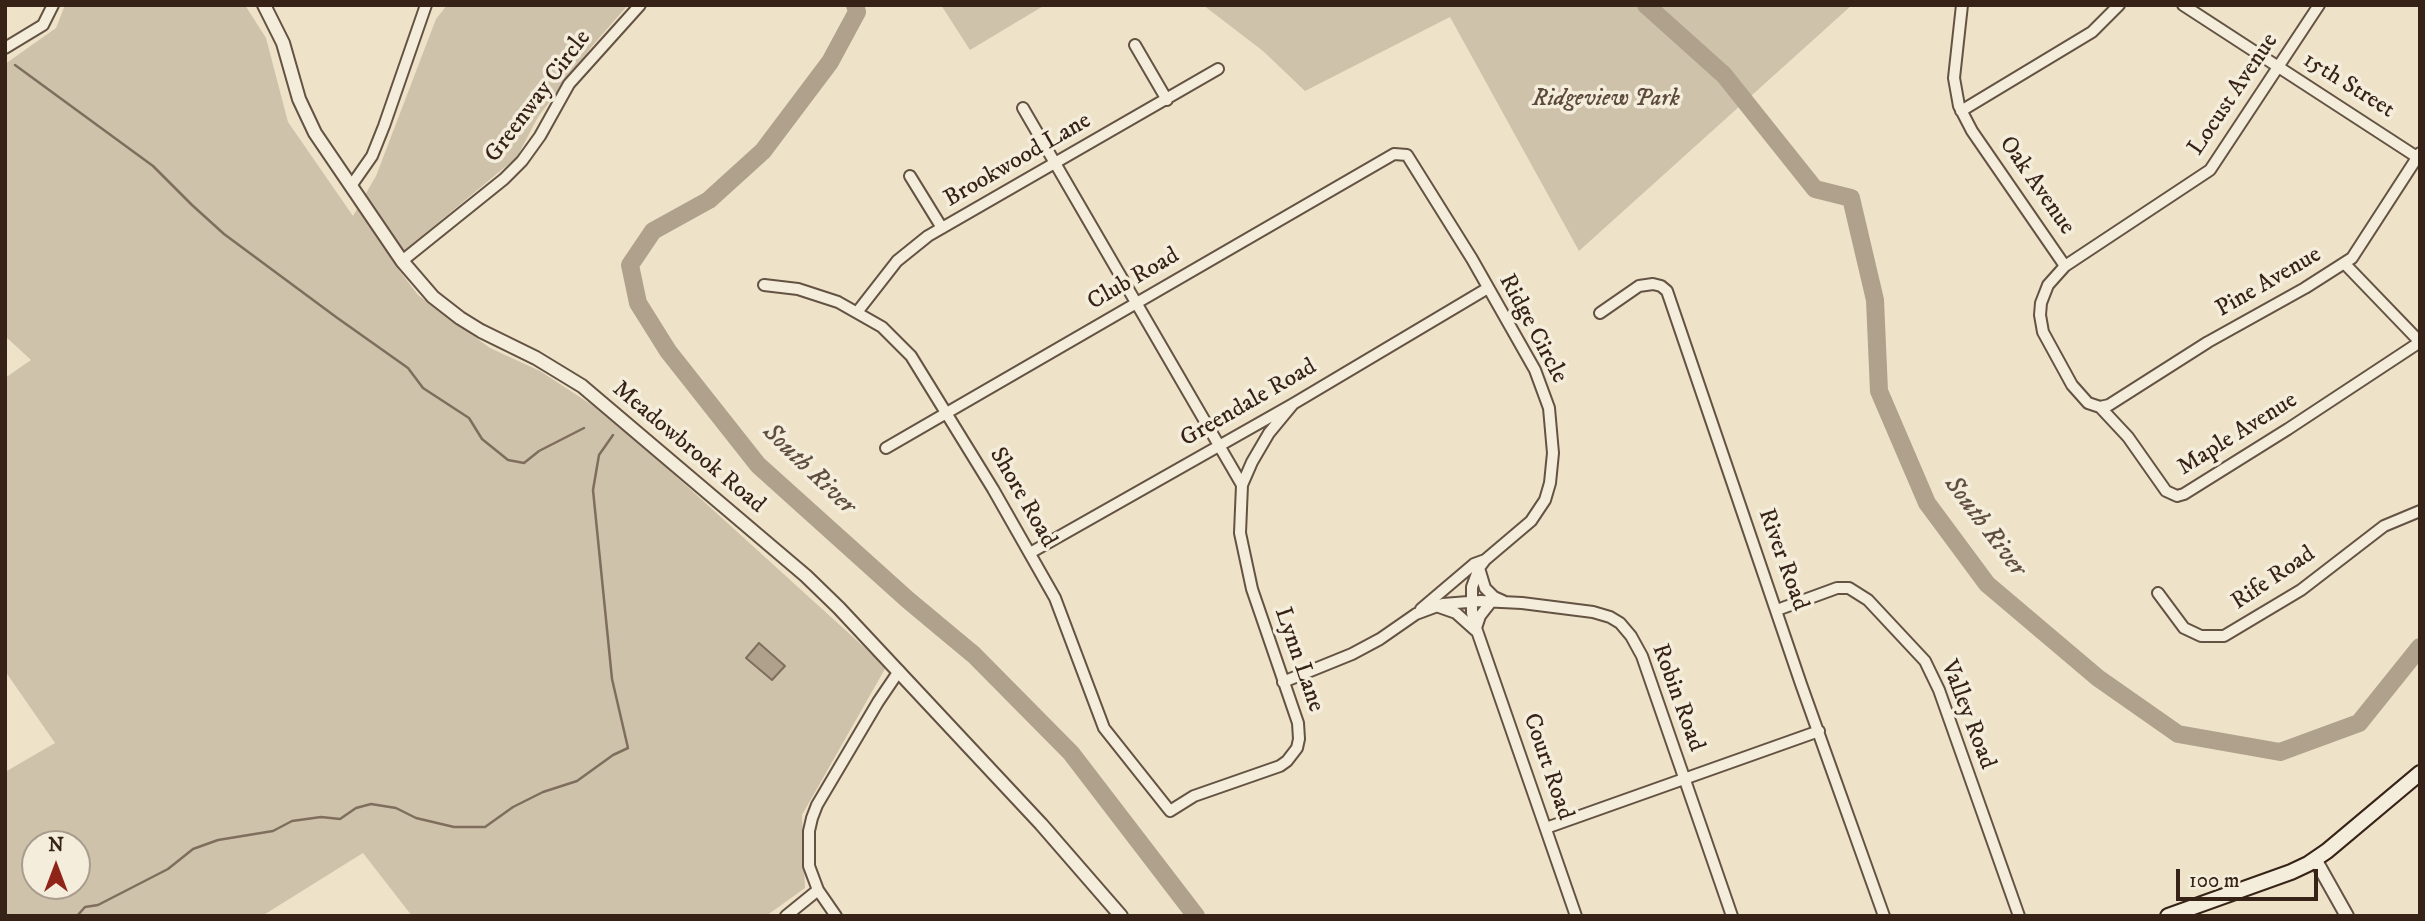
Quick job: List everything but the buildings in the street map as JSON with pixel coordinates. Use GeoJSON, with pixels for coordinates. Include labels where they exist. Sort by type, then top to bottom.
{"type":"FeatureCollection","features":[{"type":"Feature","properties":{"kind":"main road"},"geometry":{"type":"LineString","coordinates":[[2168,916],[2291,872],[2315,859],[2420,773]]}},
{"type":"Feature","properties":{"kind":"street"},"geometry":{"type":"LineString","coordinates":[[5,48],[43,25],[53,5]]}},
{"type":"Feature","properties":{"kind":"street","name":"Meadowbrook Road"},"geometry":{"type":"LineString","coordinates":[[264,5],[283,43],[306,116],[402,261],[433,297],[460,318],[582,386],[806,576],[899,671],[1041,824],[1121,916]]}},
{"type":"Feature","properties":{"kind":"street"},"geometry":{"type":"LineString","coordinates":[[351,186],[372,156],[426,5]]}},
{"type":"Feature","properties":{"kind":"street","name":"Greenway Circle"},"geometry":{"type":"LineString","coordinates":[[402,261],[504,179],[522,161],[540,136],[569,84],[640,5]]}},
{"type":"Feature","properties":{"kind":"street","name":"Oak Avenue"},"geometry":{"type":"LineString","coordinates":[[1962,5],[1954,78],[1961,111],[2065,265],[2053,276],[2043,298],[2040,315],[2043,332],[2072,385],[2088,403],[2100,407]]}},
{"type":"Feature","properties":{"kind":"street"},"geometry":{"type":"LineString","coordinates":[[1961,111],[2092,32],[2119,5]]}},
{"type":"Feature","properties":{"kind":"street","name":"15th Street"},"geometry":{"type":"LineString","coordinates":[[2183,5],[2419,156]]}},
{"type":"Feature","properties":{"kind":"street","name":"Locust Avenue"},"geometry":{"type":"LineString","coordinates":[[2065,265],[2210,170],[2319,5]]}},
{"type":"Feature","properties":{"kind":"street"},"geometry":{"type":"LineString","coordinates":[[1135,44],[1167,100]]}},
{"type":"Feature","properties":{"kind":"street","name":"Brookwood Lane"},"geometry":{"type":"LineString","coordinates":[[858,311],[897,261],[917,244],[1217,69]]}},
{"type":"Feature","properties":{"kind":"street"},"geometry":{"type":"LineString","coordinates":[[1023,108],[1242,485]]}},
{"type":"Feature","properties":{"kind":"street","name":"Club Road"},"geometry":{"type":"LineString","coordinates":[[886,448],[1394,154],[1405,154]]}},
{"type":"Feature","properties":{"kind":"street","name":"Ridge Circle"},"geometry":{"type":"LineString","coordinates":[[1405,154],[1411,159],[1535,370],[1543,388],[1552,429],[1553,453],[1550,483],[1541,507],[1524,528],[1482,564],[1474,564],[1432,597],[1416,614]]}},
{"type":"Feature","properties":{"kind":"street","name":"Pine Avenue"},"geometry":{"type":"LineString","coordinates":[[2100,407],[2109,405],[2208,342],[2352,258],[2419,156]]}},
{"type":"Feature","properties":{"kind":"street"},"geometry":{"type":"LineString","coordinates":[[910,176],[942,228]]}},
{"type":"Feature","properties":{"kind":"street"},"geometry":{"type":"LineString","coordinates":[[2344,264],[2420,342]]}},
{"type":"Feature","properties":{"kind":"street","name":"River Road"},"geometry":{"type":"LineString","coordinates":[[1600,313],[1639,286],[1653,284],[1667,291],[1884,916]]}},
{"type":"Feature","properties":{"kind":"street","name":"Shore Road"},"geometry":{"type":"LineString","coordinates":[[764,285],[819,294],[858,311],[882,327],[912,356],[948,412],[1030,553],[1063,616],[1104,728],[1170,811]]}},
{"type":"Feature","properties":{"kind":"street","name":"Greendale Road"},"geometry":{"type":"LineString","coordinates":[[1030,553],[1293,404],[1488,288]]}},
{"type":"Feature","properties":{"kind":"street","name":"Maple Avenue"},"geometry":{"type":"LineString","coordinates":[[2100,407],[2128,438],[2166,491],[2177,496],[2288,429],[2420,342]]}},
{"type":"Feature","properties":{"kind":"street","name":"Lynn Lane"},"geometry":{"type":"LineString","coordinates":[[1170,811],[1194,796],[1280,766],[1292,755],[1299,739],[1299,729],[1251,589],[1240,533],[1242,485],[1269,433],[1293,404]]}},
{"type":"Feature","properties":{"kind":"street","name":"Rife Road"},"geometry":{"type":"LineString","coordinates":[[2158,593],[2184,628],[2201,636],[2224,636],[2301,590],[2384,526],[2420,511]]}},
{"type":"Feature","properties":{"kind":"street"},"geometry":{"type":"LineString","coordinates":[[1472,602],[1472,587],[1482,564]]}},
{"type":"Feature","properties":{"kind":"street"},"geometry":{"type":"LineString","coordinates":[[1482,564],[1485,588],[1505,603]]}},
{"type":"Feature","properties":{"kind":"street","name":"Valley Road"},"geometry":{"type":"LineString","coordinates":[[1777,610],[1825,591],[1840,587],[1849,588],[1868,600],[1925,661],[1939,690],[2019,916]]}},
{"type":"Feature","properties":{"kind":"street","name":"Ridge Circle"},"geometry":{"type":"LineString","coordinates":[[1283,682],[1371,644],[1433,606],[1472,602]]}},
{"type":"Feature","properties":{"kind":"street","name":"Robin Road"},"geometry":{"type":"LineString","coordinates":[[1472,602],[1599,613],[1624,627],[1642,656],[1732,916]]}},
{"type":"Feature","properties":{"kind":"street","name":"Court Road"},"geometry":{"type":"LineString","coordinates":[[1472,602],[1476,630],[1576,916]]}},
{"type":"Feature","properties":{"kind":"street"},"geometry":{"type":"LineString","coordinates":[[1433,606],[1457,613],[1476,630],[1483,611],[1491,602]]}},
{"type":"Feature","properties":{"kind":"street"},"geometry":{"type":"LineString","coordinates":[[836,916],[812,876],[808,853],[811,818],[869,717],[899,671]]}},
{"type":"Feature","properties":{"kind":"street"},"geometry":{"type":"LineString","coordinates":[[1546,828],[1819,731]]}},
{"type":"Feature","properties":{"kind":"street"},"geometry":{"type":"LineString","coordinates":[[2315,859],[2347,916]]}},
{"type":"Feature","properties":{"kind":"street"},"geometry":{"type":"LineString","coordinates":[[786,916],[818,890]]}},
{"type":"Feature","properties":{"kind":"green space"},"geometry":{"type":"Polygon","coordinates":[[[65,5],[245,5],[266,38],[288,122],[353,216],[376,176],[436,19],[447,5],[628,5],[593,45],[538,117],[517,157],[409,247],[399,270],[418,295],[490,348],[540,371],[592,405],[657,459],[886,667],[802,815],[805,888],[766,916],[412,916],[363,853],[262,916],[5,916],[5,772],[55,743],[5,671],[5,378],[31,360],[5,336],[5,64],[56,28],[65,5]]]}},
{"type":"Feature","properties":{"kind":"green space"},"geometry":{"type":"Polygon","coordinates":[[[941,5],[1045,5],[970,50],[941,5]]]}},
{"type":"Feature","properties":{"kind":"green space","name":"Ridgeview Park"},"geometry":{"type":"Polygon","coordinates":[[[1203,5],[1852,5],[1579,251],[1450,17],[1305,91],[1263,51],[1203,5]]]}},
{"type":"Feature","properties":{"kind":"shaded area"},"geometry":{"type":"Polygon","coordinates":[[[759,643],[785,666],[772,680],[746,658],[759,643]]]}},
{"type":"Feature","properties":{"kind":"waterway","name":"South River"},"geometry":{"type":"LineString","coordinates":[[855,5],[857,12],[830,62],[763,151],[709,200],[653,231],[630,265],[638,303],[668,351],[758,465],[908,600],[974,655],[1071,753],[1196,916]]}},
{"type":"Feature","properties":{"kind":"waterway","name":"South River"},"geometry":{"type":"LineString","coordinates":[[1646,5],[1724,75],[1815,189],[1851,198],[1875,300],[1879,391],[1927,503],[1987,584],[2098,678],[2178,734],[2280,752],[2359,723],[2420,647]]}},
{"type":"Feature","properties":{"kind":"waterway"},"geometry":{"type":"LineString","coordinates":[[15,65],[153,166],[224,234],[408,368],[423,388],[469,418],[482,439],[508,460],[524,463],[539,451],[584,428]]}},
{"type":"Feature","properties":{"kind":"waterway"},"geometry":{"type":"LineString","coordinates":[[77,916],[85,907],[98,905],[168,869],[193,849],[218,840],[273,831],[292,821],[321,817],[340,819],[356,808],[371,804],[396,808],[416,818],[454,827],[485,827],[513,807],[543,792],[577,781],[613,755],[628,748],[612,679],[593,490],[599,455],[613,435]]}}]}
